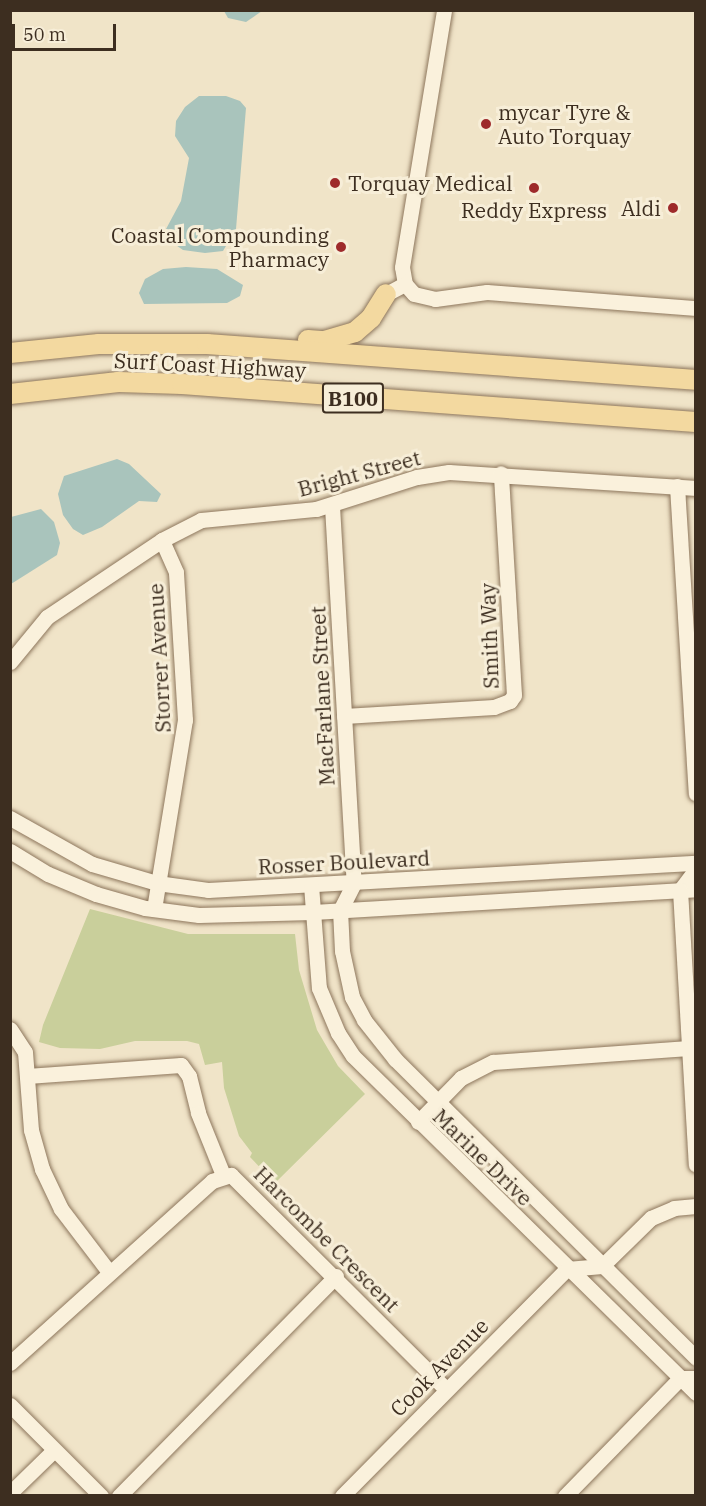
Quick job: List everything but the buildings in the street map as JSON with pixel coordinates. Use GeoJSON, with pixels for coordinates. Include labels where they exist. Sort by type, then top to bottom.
{"type":"FeatureCollection","features":[{"type":"Feature","properties":{"kind":"main road"},"geometry":{"type":"LineString","coordinates":[[207,344],[236,337],[324,341],[340,338],[371,318],[386,294]]}},
{"type":"Feature","properties":{"kind":"main road","name":"Surf Coast Highway"},"geometry":{"type":"LineString","coordinates":[[10,353],[99,344],[207,344],[696,380]]}},
{"type":"Feature","properties":{"kind":"main road","name":"Surf Coast Highway"},"geometry":{"type":"LineString","coordinates":[[10,394],[118,382],[171,384],[696,422]]}},
{"type":"Feature","properties":{"kind":"street"},"geometry":{"type":"LineString","coordinates":[[444,10],[402,267],[405,284],[414,294],[435,299],[487,292],[696,308]]}},
{"type":"Feature","properties":{"kind":"street"},"geometry":{"type":"LineString","coordinates":[[386,294],[405,284]]}},
{"type":"Feature","properties":{"kind":"street","name":"Bright Street"},"geometry":{"type":"LineString","coordinates":[[10,662],[47,617],[162,540],[208,518],[332,506],[434,474],[501,473],[696,488]]}},
{"type":"Feature","properties":{"kind":"street","name":"Smith Way"},"geometry":{"type":"LineString","coordinates":[[344,716],[494,706],[510,701],[514,695],[501,473]]}},
{"type":"Feature","properties":{"kind":"street"},"geometry":{"type":"LineString","coordinates":[[677,486],[696,793]]}},
{"type":"Feature","properties":{"kind":"street","name":"MacFarlane Street"},"geometry":{"type":"LineString","coordinates":[[332,506],[354,883]]}},
{"type":"Feature","properties":{"kind":"street","name":"Storrer Avenue"},"geometry":{"type":"LineString","coordinates":[[154,909],[185,720],[176,572],[162,540]]}},
{"type":"Feature","properties":{"kind":"street","name":"Rosser Boulevard"},"geometry":{"type":"LineString","coordinates":[[10,819],[92,864],[157,883],[208,890],[696,863]]}},
{"type":"Feature","properties":{"kind":"street"},"geometry":{"type":"LineString","coordinates":[[10,851],[71,884],[154,909],[225,916],[696,889]]}},
{"type":"Feature","properties":{"kind":"street"},"geometry":{"type":"LineString","coordinates":[[696,869],[680,890],[696,1166]]}},
{"type":"Feature","properties":{"kind":"street"},"geometry":{"type":"LineString","coordinates":[[340,910],[354,883]]}},
{"type":"Feature","properties":{"kind":"street","name":"Marine Drive"},"geometry":{"type":"LineString","coordinates":[[312,885],[319,988],[338,1034],[367,1072],[696,1393]]}},
{"type":"Feature","properties":{"kind":"street","name":"Marine Drive"},"geometry":{"type":"LineString","coordinates":[[340,910],[346,976],[364,1020],[437,1101],[696,1358]]}},
{"type":"Feature","properties":{"kind":"street"},"geometry":{"type":"LineString","coordinates":[[10,1029],[25,1052],[31,1130],[42,1169],[61,1209],[109,1272]]}},
{"type":"Feature","properties":{"kind":"street"},"geometry":{"type":"LineString","coordinates":[[418,1122],[471,1070],[493,1062],[689,1048]]}},
{"type":"Feature","properties":{"kind":"street"},"geometry":{"type":"LineString","coordinates":[[27,1076],[181,1065],[189,1076],[198,1113],[223,1175]]}},
{"type":"Feature","properties":{"kind":"street","name":"Harcombe Crescent"},"geometry":{"type":"LineString","coordinates":[[10,1363],[109,1272],[223,1175],[237,1179],[446,1389]]}},
{"type":"Feature","properties":{"kind":"street"},"geometry":{"type":"LineString","coordinates":[[567,1269],[602,1266],[651,1218],[674,1208],[696,1206]]}},
{"type":"Feature","properties":{"kind":"street","name":"Cook Avenue"},"geometry":{"type":"LineString","coordinates":[[342,1496],[567,1269]]}},
{"type":"Feature","properties":{"kind":"street"},"geometry":{"type":"LineString","coordinates":[[119,1496],[336,1276]]}},
{"type":"Feature","properties":{"kind":"street"},"geometry":{"type":"LineString","coordinates":[[567,1495],[680,1378],[696,1378]]}},
{"type":"Feature","properties":{"kind":"street"},"geometry":{"type":"LineString","coordinates":[[10,1405],[53,1451],[101,1496]]}},
{"type":"Feature","properties":{"kind":"street"},"geometry":{"type":"LineString","coordinates":[[10,1493],[53,1451]]}},
{"type":"Feature","properties":{"kind":"green space"},"geometry":{"type":"Polygon","coordinates":[[[90,909],[188,934],[295,934],[299,970],[317,1030],[338,1066],[365,1094],[275,1183],[250,1157],[252,1153],[239,1136],[224,1088],[222,1062],[205,1065],[199,1044],[187,1041],[135,1041],[100,1049],[60,1048],[39,1042],[43,1025],[90,909]]]}},
{"type":"Feature","properties":{"kind":"water"},"geometry":{"type":"Polygon","coordinates":[[[224,11],[262,11],[246,22],[228,18],[224,11]]]}},
{"type":"Feature","properties":{"kind":"water"},"geometry":{"type":"Polygon","coordinates":[[[199,96],[226,96],[240,101],[246,108],[236,229],[223,251],[205,253],[183,250],[170,241],[166,229],[181,201],[189,158],[175,136],[176,121],[185,107],[199,96]]]}},
{"type":"Feature","properties":{"kind":"water"},"geometry":{"type":"Polygon","coordinates":[[[186,267],[217,269],[243,285],[240,296],[227,303],[144,304],[139,293],[145,279],[163,269],[186,267]]]}},
{"type":"Feature","properties":{"kind":"water"},"geometry":{"type":"Polygon","coordinates":[[[117,459],[129,464],[161,494],[157,502],[139,501],[102,527],[83,535],[73,529],[63,515],[58,494],[64,476],[117,459]]]}},
{"type":"Feature","properties":{"kind":"water"},"geometry":{"type":"Polygon","coordinates":[[[41,509],[54,522],[60,543],[57,555],[11,584],[11,517],[41,509]]]}},
{"type":"Feature","properties":{"kind":"place","name":"mycar Tyre & Auto Torquay"},"geometry":{"type":"Point","coordinates":[486,124]}},
{"type":"Feature","properties":{"kind":"place","name":"Torquay Medical"},"geometry":{"type":"Point","coordinates":[335,183]}},
{"type":"Feature","properties":{"kind":"place","name":"Reddy Express"},"geometry":{"type":"Point","coordinates":[534,188]}},
{"type":"Feature","properties":{"kind":"place","name":"Aldi"},"geometry":{"type":"Point","coordinates":[673,208]}},
{"type":"Feature","properties":{"kind":"place","name":"Coastal Compounding Pharmacy"},"geometry":{"type":"Point","coordinates":[341,247]}}]}
